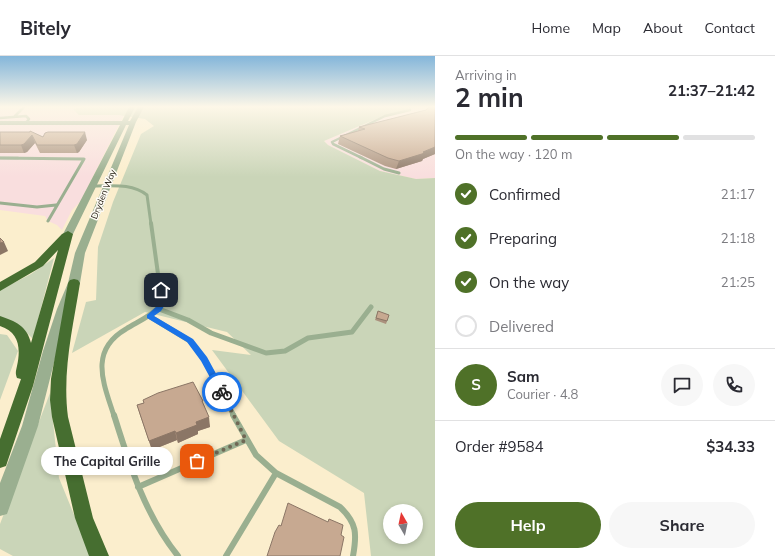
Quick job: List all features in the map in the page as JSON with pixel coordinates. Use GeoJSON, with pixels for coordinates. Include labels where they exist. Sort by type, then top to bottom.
{"type":"FeatureCollection","features":[{"type":"Feature","properties":{"kind":"highway"},"geometry":{"type":"LineString","coordinates":[[0,287],[39,264],[48,256],[60,240],[68,234]]}},
{"type":"Feature","properties":{"kind":"highway"},"geometry":{"type":"LineString","coordinates":[[0,460],[8,441],[33,362],[59,260],[68,234]]}},
{"type":"Feature","properties":{"kind":"highway"},"geometry":{"type":"LineString","coordinates":[[74,283],[58,379],[58,400],[60,417],[84,518],[99,556]]}},
{"type":"Feature","properties":{"kind":"highway"},"geometry":{"type":"LineString","coordinates":[[0,321],[15,328],[24,338],[26,346],[25,361],[8,441]]}},
{"type":"Feature","properties":{"kind":"street","name":"Dryden Way"},"geometry":{"type":"LineString","coordinates":[[68,234],[119,130]]}},
{"type":"Feature","properties":{"kind":"street","name":"Dryden Way"},"geometry":{"type":"LineString","coordinates":[[0,507],[30,426],[63,309],[74,283],[80,253],[129,130]]}},
{"type":"Feature","properties":{"kind":"lane"},"geometry":{"type":"LineString","coordinates":[[356,130],[332,142],[333,144],[384,169],[399,173]]}},
{"type":"Feature","properties":{"kind":"lane"},"geometry":{"type":"LineString","coordinates":[[0,158],[84,159],[48,221]]}},
{"type":"Feature","properties":{"kind":"lane"},"geometry":{"type":"LineString","coordinates":[[92,186],[132,188],[143,191],[147,195],[162,303],[158,309],[149,316],[111,340],[105,348],[102,375],[138,487],[154,521],[178,556]]}},
{"type":"Feature","properties":{"kind":"lane"},"geometry":{"type":"LineString","coordinates":[[0,203],[37,207],[56,205]]}},
{"type":"Feature","properties":{"kind":"lane"},"geometry":{"type":"LineString","coordinates":[[158,309],[188,320],[211,333],[266,353],[275,353],[285,351],[308,338],[352,332],[371,307]]}},
{"type":"Feature","properties":{"kind":"lane"},"geometry":{"type":"LineString","coordinates":[[149,316],[190,340],[204,359],[246,440],[256,455],[276,474],[340,507],[348,513],[356,531],[353,556]]}},
{"type":"Feature","properties":{"kind":"lane"},"geometry":{"type":"LineString","coordinates":[[138,487],[246,440]]}},
{"type":"Feature","properties":{"kind":"lane"},"geometry":{"type":"LineString","coordinates":[[226,556],[276,474]]}},
{"type":"Feature","properties":{"kind":"shaded area"},"geometry":{"type":"Polygon","coordinates":[[[0,130],[116,130],[80,202],[72,210],[62,230],[57,225],[48,221],[45,216],[0,210],[0,130]]]}},
{"type":"Feature","properties":{"kind":"shaded area"},"geometry":{"type":"Polygon","coordinates":[[[349,130],[435,130],[435,178],[416,179],[380,171],[328,145],[324,141],[349,130]]]}},
{"type":"Feature","properties":{"kind":"green space"},"geometry":{"type":"Polygon","coordinates":[[[147,130],[349,130],[324,141],[328,145],[380,171],[416,179],[435,178],[435,556],[371,556],[364,493],[279,441],[212,350],[251,355],[227,332],[145,312],[72,353],[86,302],[96,300],[98,247],[113,202],[141,134],[147,130]]]}},
{"type":"Feature","properties":{"kind":"green space"},"geometry":{"type":"Polygon","coordinates":[[[54,258],[33,339],[18,325],[0,317],[0,290],[31,274],[54,258]]]}},
{"type":"Feature","properties":{"kind":"green space"},"geometry":{"type":"Polygon","coordinates":[[[0,334],[7,335],[18,351],[0,400],[0,334]]]}},
{"type":"Feature","properties":{"kind":"green space"},"geometry":{"type":"Polygon","coordinates":[[[50,393],[59,478],[91,556],[13,556],[0,549],[0,524],[50,393]]]}},
{"type":"Feature","properties":{"kind":"building"},"geometry":{"type":"Polygon","coordinates":[[[360,130],[435,130],[435,147],[423,152],[425,153],[399,161],[388,158],[340,136],[360,130]]]}},
{"type":"Feature","properties":{"kind":"building"},"geometry":{"type":"Polygon","coordinates":[[[30,131],[43,137],[45,133],[48,132],[85,132],[77,144],[74,145],[37,145],[32,135],[24,144],[21,145],[0,145],[0,132],[30,131]]]}},
{"type":"Feature","properties":{"kind":"building"},"geometry":{"type":"Polygon","coordinates":[[[378,311],[389,315],[387,321],[376,318],[378,311]]]}},
{"type":"Feature","properties":{"kind":"building"},"geometry":{"type":"Polygon","coordinates":[[[193,382],[209,417],[196,422],[197,425],[176,433],[175,431],[149,441],[137,405],[144,403],[143,400],[158,393],[193,382]]]}},
{"type":"Feature","properties":{"kind":"building"},"geometry":{"type":"Polygon","coordinates":[[[288,503],[328,522],[329,519],[343,525],[341,535],[344,537],[340,556],[267,556],[275,532],[279,525],[281,526],[288,503]]]}},
{"type":"Feature","properties":{"kind":"way so far"},"geometry":{"type":"LineString","coordinates":[[197,461],[246,440],[222,392]]}},
{"type":"Feature","properties":{"kind":"place","name":"The Capital Grille"},"geometry":{"type":"Point","coordinates":[197,461]}},
{"type":"Feature","properties":{"kind":"route"},"geometry":{"type":"LineString","coordinates":[[161,290],[162,303],[158,309],[149,316],[190,340],[204,359],[222,392]]}}]}
